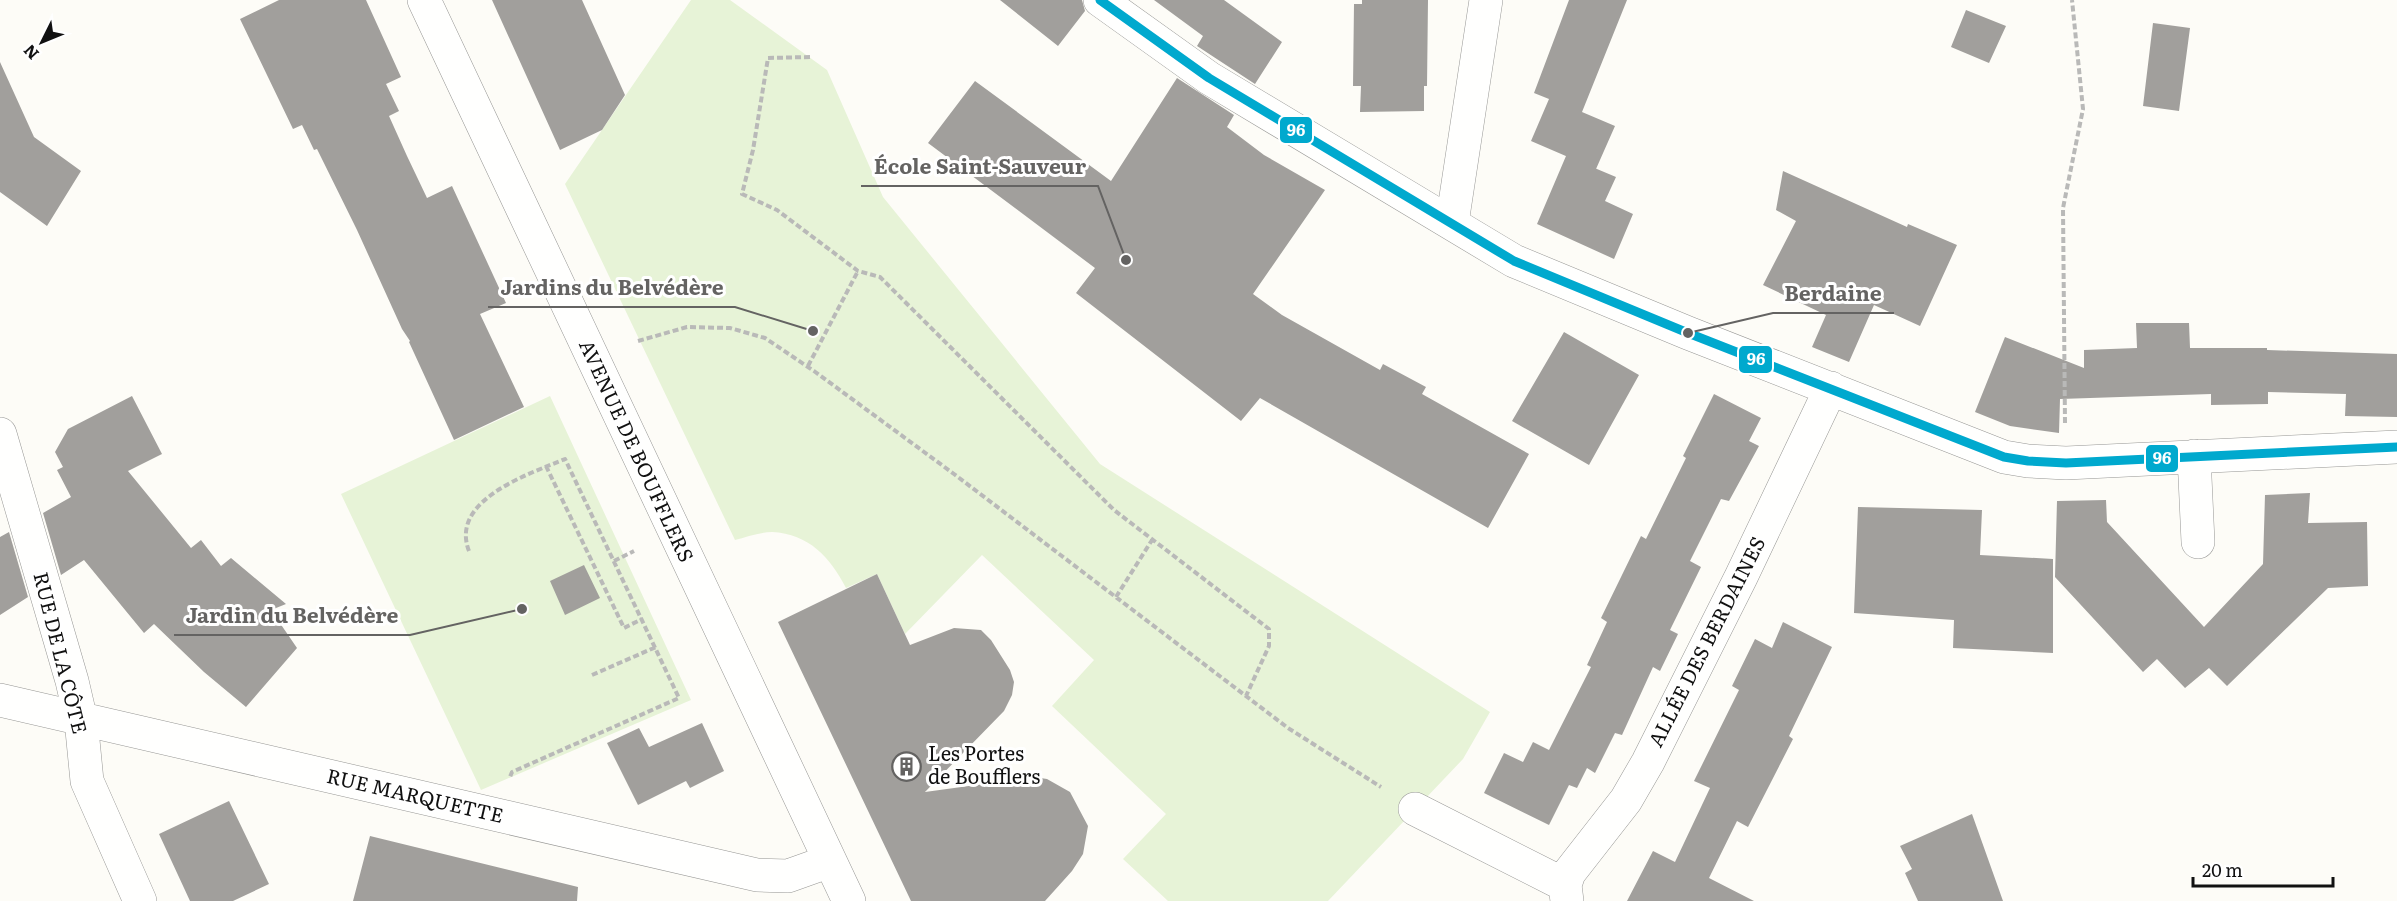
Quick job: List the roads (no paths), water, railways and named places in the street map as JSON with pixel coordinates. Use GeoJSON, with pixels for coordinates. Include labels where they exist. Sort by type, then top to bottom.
{"type":"FeatureCollection","features":[{"type":"Feature","properties":{"kind":"street","name":"AVENUE DE BOUFFLERS"},"geometry":{"type":"LineString","coordinates":[[424,0],[849,901]]}},
{"type":"Feature","properties":{"kind":"street"},"geometry":{"type":"LineString","coordinates":[[1100,0],[1209,78],[1514,261],[1699,337],[2004,457],[2066,463],[2397,447]]}},
{"type":"Feature","properties":{"kind":"street"},"geometry":{"type":"LineString","coordinates":[[1452,223],[1486,0]]}},
{"type":"Feature","properties":{"kind":"street","name":"ALLÉE DES BERDAINES"},"geometry":{"type":"LineString","coordinates":[[1416,809],[1566,893],[1569,873],[1626,800],[1648,762],[1741,577],[1831,388]]}},
{"type":"Feature","properties":{"kind":"street","name":"RUE DE LA CÔTE"},"geometry":{"type":"LineString","coordinates":[[0,434],[81,720],[87,781],[140,901]]}},
{"type":"Feature","properties":{"kind":"street"},"geometry":{"type":"LineString","coordinates":[[2194,456],[2198,542]]}},
{"type":"Feature","properties":{"kind":"street","name":"RUE MARQUETTE"},"geometry":{"type":"LineString","coordinates":[[0,700],[757,875],[788,876],[830,861]]}},
{"type":"Feature","properties":{"kind":"place","name":"École Saint-Sauveur"},"geometry":{"type":"Point","coordinates":[1126,260]}},
{"type":"Feature","properties":{"kind":"place","name":"Jardins du Belvédère"},"geometry":{"type":"Point","coordinates":[813,331]}},
{"type":"Feature","properties":{"kind":"place","name":"Berdaine"},"geometry":{"type":"Point","coordinates":[1688,333]}},
{"type":"Feature","properties":{"kind":"place","name":"Jardin du Belvédère"},"geometry":{"type":"Point","coordinates":[522,609]}},
{"type":"Feature","properties":{"kind":"place","name":"Les Portes de Boufflers"},"geometry":{"type":"Point","coordinates":[907,766]}}]}
